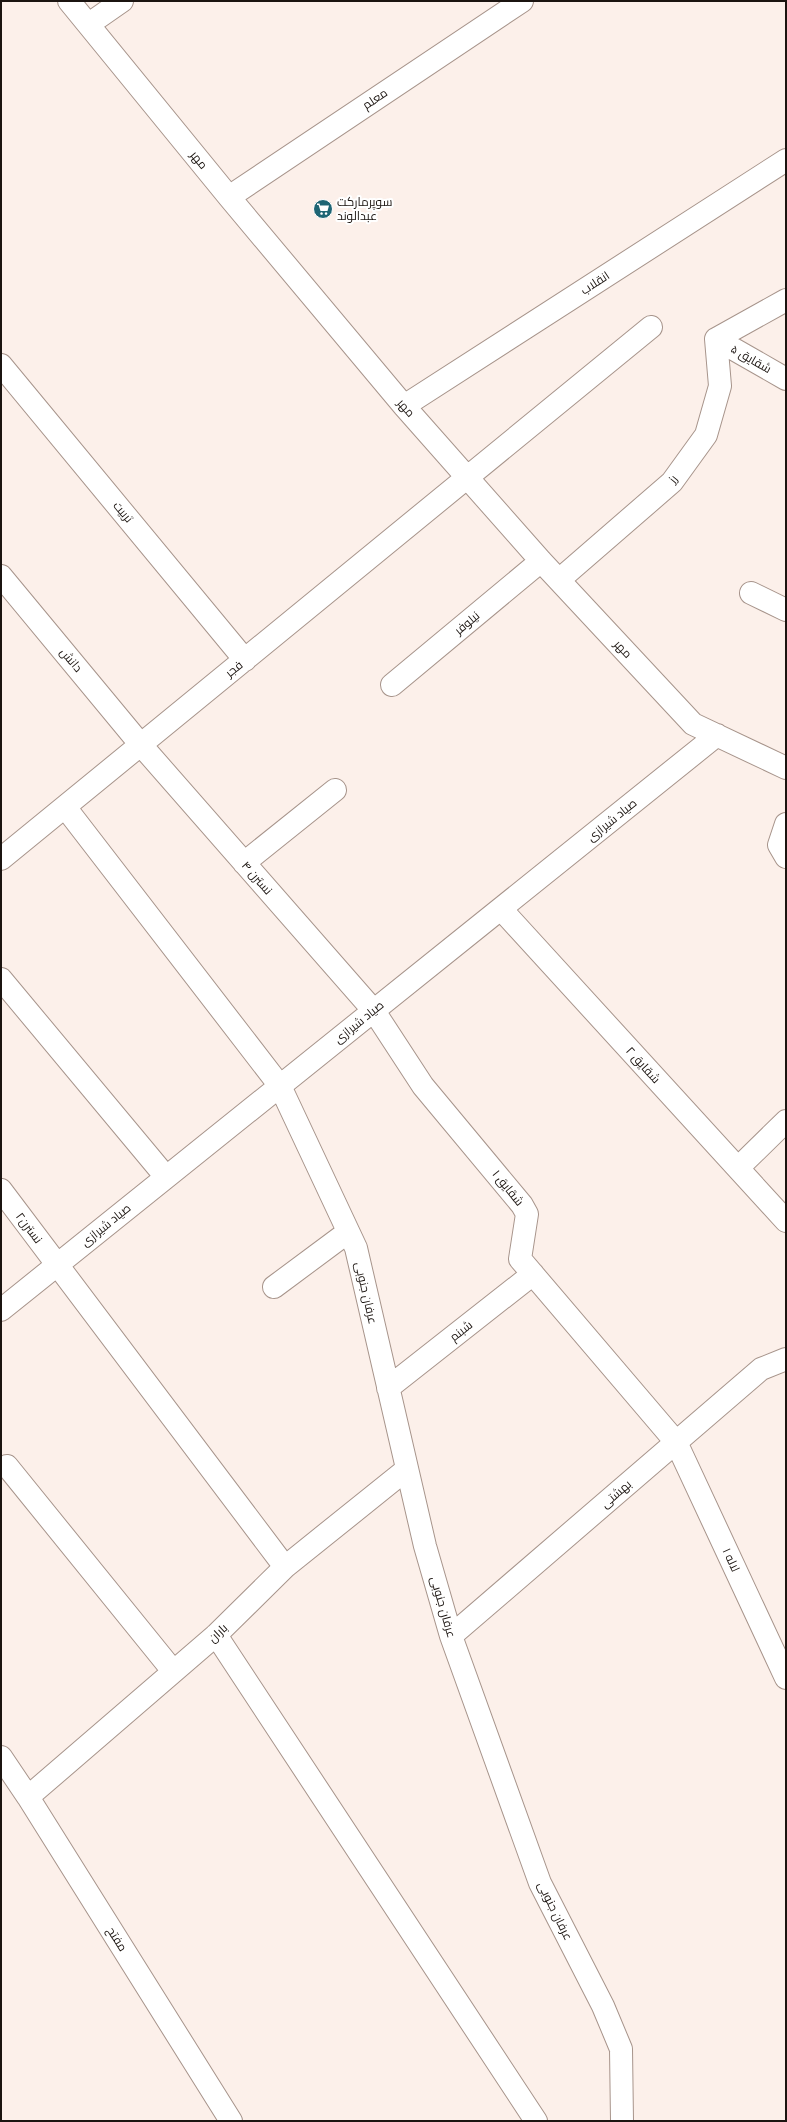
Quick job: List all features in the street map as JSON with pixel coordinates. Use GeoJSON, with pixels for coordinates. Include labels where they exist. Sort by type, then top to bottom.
{"type":"FeatureCollection","features":[{"type":"Feature","properties":{"kind":"street","name":"مهر"},"geometry":{"type":"LineString","coordinates":[[69,1],[229,197],[404,406],[541,561],[693,724],[786,768]]}},
{"type":"Feature","properties":{"kind":"street"},"geometry":{"type":"LineString","coordinates":[[89,24],[122,1]]}},
{"type":"Feature","properties":{"kind":"street","name":"معلم"},"geometry":{"type":"LineString","coordinates":[[229,197],[522,1]]}},
{"type":"Feature","properties":{"kind":"street","name":"انقلاب"},"geometry":{"type":"LineString","coordinates":[[404,406],[786,160]]}},
{"type":"Feature","properties":{"kind":"street"},"geometry":{"type":"LineString","coordinates":[[716,339],[786,300]]}},
{"type":"Feature","properties":{"kind":"street","name":"فجر"},"geometry":{"type":"LineString","coordinates":[[1,859],[651,327]]}},
{"type":"Feature","properties":{"kind":"street","name":"شقایق ۵"},"geometry":{"type":"LineString","coordinates":[[716,339],[786,379]]}},
{"type":"Feature","properties":{"kind":"street","name":"رز"},"geometry":{"type":"LineString","coordinates":[[559,580],[672,482],[706,436],[720,386],[716,339]]}},
{"type":"Feature","properties":{"kind":"street","name":"تربیت"},"geometry":{"type":"LineString","coordinates":[[1,365],[245,660]]}},
{"type":"Feature","properties":{"kind":"street","name":"نیلوفر"},"geometry":{"type":"LineString","coordinates":[[392,685],[541,561]]}},
{"type":"Feature","properties":{"kind":"street","name":"دانش"},"geometry":{"type":"LineString","coordinates":[[1,576],[141,745]]}},
{"type":"Feature","properties":{"kind":"street"},"geometry":{"type":"LineString","coordinates":[[751,593],[786,610]]}},
{"type":"Feature","properties":{"kind":"street","name":"صیاد شیرازی"},"geometry":{"type":"LineString","coordinates":[[1,1310],[717,735]]}},
{"type":"Feature","properties":{"kind":"street","name":"نسترن ۴"},"geometry":{"type":"LineString","coordinates":[[141,745],[374,1011]]}},
{"type":"Feature","properties":{"kind":"street"},"geometry":{"type":"LineString","coordinates":[[244,862],[336,790]]}},
{"type":"Feature","properties":{"kind":"street","name":"عرفان جنوبی"},"geometry":{"type":"LineString","coordinates":[[65,807],[280,1086],[356,1248],[425,1546],[451,1636],[540,1882],[603,2006],[621,2050],[622,2121]]}},
{"type":"Feature","properties":{"kind":"street"},"geometry":{"type":"LineString","coordinates":[[786,824],[779,845],[786,857]]}},
{"type":"Feature","properties":{"kind":"street","name":"شقایق ۲"},"geometry":{"type":"LineString","coordinates":[[501,908],[786,1221]]}},
{"type":"Feature","properties":{"kind":"street"},"geometry":{"type":"LineString","coordinates":[[1,978],[166,1177]]}},
{"type":"Feature","properties":{"kind":"street","name":"شقایق ۱"},"geometry":{"type":"LineString","coordinates":[[374,1011],[423,1086],[522,1205],[527,1214],[520,1259],[676,1442]]}},
{"type":"Feature","properties":{"kind":"street"},"geometry":{"type":"LineString","coordinates":[[738,1168],[786,1121]]}},
{"type":"Feature","properties":{"kind":"street","name":"نسترن۲"},"geometry":{"type":"LineString","coordinates":[[1,1190],[285,1568]]}},
{"type":"Feature","properties":{"kind":"street"},"geometry":{"type":"LineString","coordinates":[[274,1287],[348,1232]]}},
{"type":"Feature","properties":{"kind":"street","name":"شبنم"},"geometry":{"type":"LineString","coordinates":[[388,1388],[533,1274]]}},
{"type":"Feature","properties":{"kind":"street","name":"بهشتی"},"geometry":{"type":"LineString","coordinates":[[451,1636],[761,1369],[786,1359]]}},
{"type":"Feature","properties":{"kind":"street","name":"لاله ۱"},"geometry":{"type":"LineString","coordinates":[[676,1442],[786,1678]]}},
{"type":"Feature","properties":{"kind":"street"},"geometry":{"type":"LineString","coordinates":[[7,1466],[173,1671]]}},
{"type":"Feature","properties":{"kind":"street","name":"باران"},"geometry":{"type":"LineString","coordinates":[[28,1797],[173,1671],[216,1636],[285,1568],[407,1469]]}},
{"type":"Feature","properties":{"kind":"street"},"geometry":{"type":"LineString","coordinates":[[216,1636],[536,2121]]}},
{"type":"Feature","properties":{"kind":"street","name":"مفتح"},"geometry":{"type":"LineString","coordinates":[[1,1758],[28,1797],[231,2121]]}},
{"type":"Feature","properties":{"kind":"place","name":"سوپرمارکت عبدالوند"},"geometry":{"type":"Point","coordinates":[323,209]}}]}
